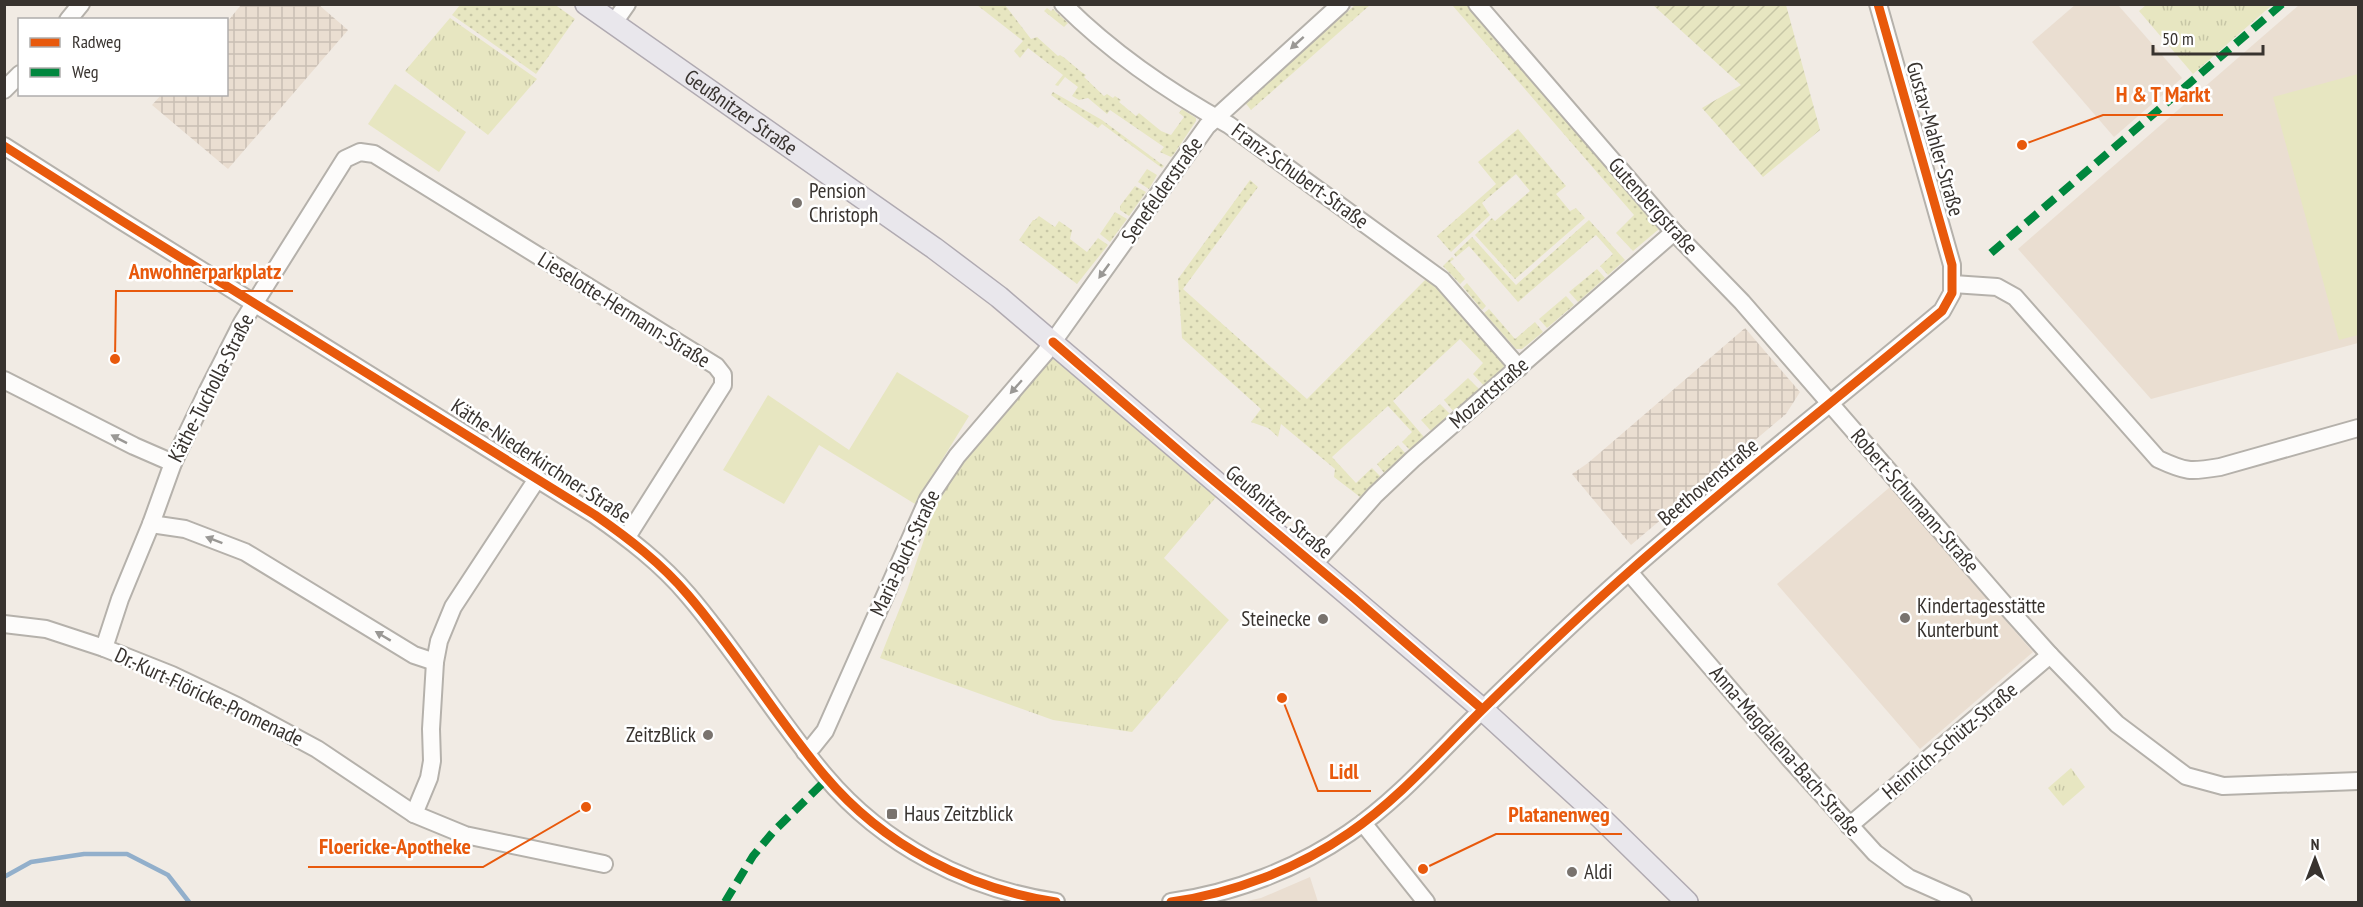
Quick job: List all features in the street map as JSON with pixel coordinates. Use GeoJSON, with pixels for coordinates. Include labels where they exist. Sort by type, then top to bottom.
{"type":"FeatureCollection","features":[{"type":"Feature","properties":{"kind":"main road","name":"Geußnitzer Straße"},"geometry":{"type":"LineString","coordinates":[[586,4],[950,259],[1053,342],[1482,709],[1601,818],[1687,903]]}},
{"type":"Feature","properties":{"kind":"street"},"geometry":{"type":"LineString","coordinates":[[70,18],[81,4]]}},
{"type":"Feature","properties":{"kind":"street"},"geometry":{"type":"LineString","coordinates":[[613,24],[627,4]]}},
{"type":"Feature","properties":{"kind":"street","name":"Franz-Schubert-Straße"},"geometry":{"type":"LineString","coordinates":[[1064,4],[1110,47],[1143,71],[1229,124],[1442,280],[1519,368]]}},
{"type":"Feature","properties":{"kind":"street","name":"Senefelderstraße"},"geometry":{"type":"LineString","coordinates":[[1053,342],[1215,117],[1341,4]]}},
{"type":"Feature","properties":{"kind":"street","name":"Gutenbergstraße"},"geometry":{"type":"LineString","coordinates":[[1478,4],[1674,232],[1742,302],[1831,404]]}},
{"type":"Feature","properties":{"kind":"street","name":"Gustav-Mahler-Straße"},"geometry":{"type":"LineString","coordinates":[[1878,4],[1949,256],[1953,284]]}},
{"type":"Feature","properties":{"kind":"street"},"geometry":{"type":"LineString","coordinates":[[4,90],[18,76]]}},
{"type":"Feature","properties":{"kind":"street","name":"Käthe-Niederkirchner-Straße"},"geometry":{"type":"LineString","coordinates":[[4,146],[627,537],[687,594],[805,752],[827,779],[866,817],[911,850],[943,869],[982,885],[1056,903]]}},
{"type":"Feature","properties":{"kind":"street","name":"Käthe-Tucholla-Straße"},"geometry":{"type":"LineString","coordinates":[[104,648],[120,599],[173,463],[222,362],[255,302],[345,159],[360,152]]}},
{"type":"Feature","properties":{"kind":"street","name":"Lieselotte-Hermann-Straße"},"geometry":{"type":"LineString","coordinates":[[360,152],[374,154],[384,159],[716,366],[723,375],[723,385],[627,537]]}},
{"type":"Feature","properties":{"kind":"street","name":"Mozartstraße"},"geometry":{"type":"LineString","coordinates":[[1314,564],[1391,480],[1674,232]]}},
{"type":"Feature","properties":{"kind":"street"},"geometry":{"type":"LineString","coordinates":[[1953,284],[1997,287],[2015,297],[2158,459],[2180,470],[2199,471],[2220,467],[2358,428]]}},
{"type":"Feature","properties":{"kind":"street","name":"Beethovenstraße"},"geometry":{"type":"LineString","coordinates":[[1482,709],[1629,572],[1942,311],[1948,302],[1953,284]]}},
{"type":"Feature","properties":{"kind":"street","name":"Maria-Buch-Straße"},"geometry":{"type":"LineString","coordinates":[[805,752],[825,730],[935,486],[957,456],[1053,342]]}},
{"type":"Feature","properties":{"kind":"street"},"geometry":{"type":"LineString","coordinates":[[4,380],[134,446],[173,463]]}},
{"type":"Feature","properties":{"kind":"street","name":"Robert-Schumann-Straße"},"geometry":{"type":"LineString","coordinates":[[1831,404],[2050,655],[2117,724],[2186,776],[2223,786],[2358,781]]}},
{"type":"Feature","properties":{"kind":"street"},"geometry":{"type":"LineString","coordinates":[[414,814],[429,778],[432,761],[431,729],[435,662],[439,641],[453,607],[537,479]]}},
{"type":"Feature","properties":{"kind":"street"},"geometry":{"type":"LineString","coordinates":[[151,524],[185,529],[245,552],[414,655],[435,662]]}},
{"type":"Feature","properties":{"kind":"street","name":"Anna-Magdalena-Bach-Straße"},"geometry":{"type":"LineString","coordinates":[[1629,572],[1875,853],[1909,878],[1963,903]]}},
{"type":"Feature","properties":{"kind":"street","name":"Dr.-Kurt-Flöricke-Promenade"},"geometry":{"type":"LineString","coordinates":[[4,624],[46,629],[104,648],[172,675],[317,748],[414,814],[465,836],[604,864]]}},
{"type":"Feature","properties":{"kind":"street","name":"Heinrich-Schütz-Straße"},"geometry":{"type":"LineString","coordinates":[[1849,826],[2050,655]]}},
{"type":"Feature","properties":{"kind":"street"},"geometry":{"type":"LineString","coordinates":[[1171,903],[1222,892],[1277,872],[1316,854],[1363,823],[1407,784],[1482,709]]}},
{"type":"Feature","properties":{"kind":"street"},"geometry":{"type":"LineString","coordinates":[[1363,823],[1426,903]]}},
{"type":"Feature","properties":{"kind":"shaded area"},"geometry":{"type":"Polygon","coordinates":[[[241,5],[319,5],[348,30],[228,169],[152,105],[160,96],[228,96],[228,21],[241,5]]]}},
{"type":"Feature","properties":{"kind":"shaded area"},"geometry":{"type":"Polygon","coordinates":[[[2075,5],[2118,5],[2182,78],[2114,137],[2032,42],[2075,5]]]}},
{"type":"Feature","properties":{"kind":"shaded area"},"geometry":{"type":"Polygon","coordinates":[[[2299,5],[2358,5],[2358,343],[2151,399],[2018,249],[2299,5]]]}},
{"type":"Feature","properties":{"kind":"shaded area"},"geometry":{"type":"Polygon","coordinates":[[[1745,328],[1800,392],[1786,414],[1631,545],[1572,474],[1588,463],[1745,328]]]}},
{"type":"Feature","properties":{"kind":"shaded area","name":"Kindertagesstätte Kunterbunt"},"geometry":{"type":"Polygon","coordinates":[[[1890,487],[2033,652],[1920,749],[1777,584],[1890,487]]]}},
{"type":"Feature","properties":{"kind":"shaded area"},"geometry":{"type":"Polygon","coordinates":[[[1310,877],[1318,902],[1242,902],[1261,898],[1310,877]]]}},
{"type":"Feature","properties":{"kind":"green space"},"geometry":{"type":"Polygon","coordinates":[[[554,4],[575,19],[536,74],[452,15],[460,5],[554,4]]]}},
{"type":"Feature","properties":{"kind":"green space"},"geometry":{"type":"Polygon","coordinates":[[[977,5],[1005,5],[1031,39],[1037,37],[1058,56],[1064,57],[1086,75],[1084,77],[1104,96],[1107,94],[1113,98],[1115,96],[1136,116],[1139,113],[1161,131],[1171,135],[1184,117],[1179,113],[1182,109],[1196,118],[1196,121],[1171,157],[1160,152],[1164,147],[1110,110],[1107,114],[1088,98],[1079,100],[1072,96],[1078,87],[1065,77],[1058,86],[1055,85],[1063,75],[1028,48],[1020,58],[1014,51],[1023,41],[977,5]]]}},
{"type":"Feature","properties":{"kind":"green space"},"geometry":{"type":"Polygon","coordinates":[[[1355,5],[1370,5],[1251,110],[1244,101],[1355,5]]]}},
{"type":"Feature","properties":{"kind":"green space"},"geometry":{"type":"Polygon","coordinates":[[[1468,5],[1659,229],[1633,251],[1616,233],[1634,215],[1453,6],[1468,5]]]}},
{"type":"Feature","properties":{"kind":"green space"},"geometry":{"type":"Polygon","coordinates":[[[1653,5],[1786,5],[1820,130],[1763,177],[1702,108],[1741,85],[1653,5]]]}},
{"type":"Feature","properties":{"kind":"green space"},"geometry":{"type":"Polygon","coordinates":[[[2146,5],[2272,5],[2193,74],[2139,11],[2146,5]]]}},
{"type":"Feature","properties":{"kind":"green space"},"geometry":{"type":"Polygon","coordinates":[[[1047,8],[1051,11],[1053,9],[1068,23],[1064,27],[1044,11],[1047,8]]]}},
{"type":"Feature","properties":{"kind":"green space"},"geometry":{"type":"Polygon","coordinates":[[[450,18],[537,79],[488,135],[405,71],[450,18]]]}},
{"type":"Feature","properties":{"kind":"green space"},"geometry":{"type":"Polygon","coordinates":[[[2358,74],[2358,335],[2339,340],[2273,97],[2358,74]]]}},
{"type":"Feature","properties":{"kind":"green space"},"geometry":{"type":"Polygon","coordinates":[[[395,84],[466,132],[439,172],[368,124],[395,84]]]}},
{"type":"Feature","properties":{"kind":"green space"},"geometry":{"type":"Polygon","coordinates":[[[1053,92],[1102,120],[1164,166],[1162,168],[1102,124],[1098,128],[1051,95],[1053,92]]]}},
{"type":"Feature","properties":{"kind":"green space"},"geometry":{"type":"Polygon","coordinates":[[[1518,129],[1566,186],[1556,194],[1570,211],[1576,208],[1585,218],[1515,279],[1475,235],[1492,218],[1495,221],[1530,191],[1516,174],[1482,203],[1490,215],[1451,252],[1437,236],[1496,184],[1478,162],[1518,129]]]}},
{"type":"Feature","properties":{"kind":"green space"},"geometry":{"type":"Polygon","coordinates":[[[1147,169],[1157,175],[1149,189],[1138,182],[1147,169]]]}},
{"type":"Feature","properties":{"kind":"green space"},"geometry":{"type":"Polygon","coordinates":[[[1250,180],[1258,187],[1183,289],[1307,399],[1428,277],[1505,362],[1503,370],[1485,387],[1473,374],[1483,363],[1460,339],[1393,401],[1424,437],[1410,450],[1402,442],[1412,432],[1388,406],[1332,457],[1356,483],[1372,468],[1381,477],[1360,497],[1334,477],[1335,469],[1281,424],[1278,437],[1268,428],[1251,422],[1261,409],[1182,338],[1178,279],[1250,180]]]}},
{"type":"Feature","properties":{"kind":"green space"},"geometry":{"type":"Polygon","coordinates":[[[1135,186],[1146,192],[1129,216],[1120,210],[1120,206],[1135,186]]]}},
{"type":"Feature","properties":{"kind":"green space"},"geometry":{"type":"Polygon","coordinates":[[[1115,212],[1127,219],[1110,242],[1100,234],[1115,212]]]}},
{"type":"Feature","properties":{"kind":"green space"},"geometry":{"type":"Polygon","coordinates":[[[1039,216],[1055,227],[1059,221],[1072,230],[1070,239],[1087,252],[1098,238],[1108,245],[1077,284],[1019,240],[1033,220],[1039,216]]]}},
{"type":"Feature","properties":{"kind":"green space"},"geometry":{"type":"Polygon","coordinates":[[[1589,220],[1625,260],[1608,275],[1600,266],[1613,254],[1596,235],[1518,302],[1469,246],[1456,257],[1454,254],[1472,237],[1516,285],[1589,220]]]}},
{"type":"Feature","properties":{"kind":"green space"},"geometry":{"type":"Polygon","coordinates":[[[1452,257],[1454,259],[1450,262],[1465,279],[1460,284],[1443,266],[1452,257]]]}},
{"type":"Feature","properties":{"kind":"green space"},"geometry":{"type":"Polygon","coordinates":[[[1597,269],[1605,278],[1578,302],[1569,292],[1597,269]]]}},
{"type":"Feature","properties":{"kind":"green space"},"geometry":{"type":"Polygon","coordinates":[[[1467,283],[1486,306],[1482,310],[1463,287],[1467,283]]]}},
{"type":"Feature","properties":{"kind":"green space"},"geometry":{"type":"Polygon","coordinates":[[[1566,296],[1574,305],[1547,328],[1539,319],[1566,296]]]}},
{"type":"Feature","properties":{"kind":"green space"},"geometry":{"type":"Polygon","coordinates":[[[1489,309],[1515,339],[1535,322],[1543,332],[1522,349],[1516,349],[1484,313],[1489,309]]]}},
{"type":"Feature","properties":{"kind":"green space"},"geometry":{"type":"Polygon","coordinates":[[[1052,357],[1217,496],[1164,558],[1229,620],[1132,732],[1053,720],[880,658],[907,590],[942,486],[1052,357]]]}},
{"type":"Feature","properties":{"kind":"green space"},"geometry":{"type":"Polygon","coordinates":[[[897,372],[969,416],[915,504],[819,445],[784,504],[723,470],[768,395],[849,450],[897,372]]]}},
{"type":"Feature","properties":{"kind":"green space"},"geometry":{"type":"Polygon","coordinates":[[[1468,378],[1481,391],[1454,412],[1444,400],[1468,378]]]}},
{"type":"Feature","properties":{"kind":"green space"},"geometry":{"type":"Polygon","coordinates":[[[1440,404],[1451,415],[1431,431],[1421,420],[1440,404]]]}},
{"type":"Feature","properties":{"kind":"green space"},"geometry":{"type":"Polygon","coordinates":[[[1398,445],[1406,454],[1385,474],[1377,464],[1398,445]]]}},
{"type":"Feature","properties":{"kind":"green space"},"geometry":{"type":"Polygon","coordinates":[[[2071,768],[2085,787],[2063,806],[2048,788],[2071,768]]]}},
{"type":"Feature","properties":{"kind":"waterway"},"geometry":{"type":"LineString","coordinates":[[4,877],[31,862],[84,854],[127,854],[168,875],[189,902]]}},
{"type":"Feature","properties":{"kind":"marked path"},"geometry":{"type":"LineString","coordinates":[[1991,253],[2282,4]]}},
{"type":"Feature","properties":{"kind":"marked path"},"geometry":{"type":"LineString","coordinates":[[725,902],[753,856],[773,832],[827,779]]}},
{"type":"Feature","properties":{"kind":"cycle path"},"geometry":{"type":"LineString","coordinates":[[1171,902],[1195,898],[1264,878],[1308,858],[1367,820],[1419,774],[1537,656],[1631,570],[1942,311],[1952,293],[1952,265],[1878,4]]}},
{"type":"Feature","properties":{"kind":"cycle path"},"geometry":{"type":"LineString","coordinates":[[4,146],[595,515],[632,542],[678,583],[723,639],[825,776],[873,823],[900,843],[960,875],[991,887],[1056,902]]}},
{"type":"Feature","properties":{"kind":"cycle path"},"geometry":{"type":"LineString","coordinates":[[1053,342],[1482,709]]}},
{"type":"Feature","properties":{"kind":"place","name":"H & T Markt"},"geometry":{"type":"Point","coordinates":[2022,145]}},
{"type":"Feature","properties":{"kind":"place","name":"Pension Christoph"},"geometry":{"type":"Point","coordinates":[797,203]}},
{"type":"Feature","properties":{"kind":"place","name":"Anwohnerparkplatz"},"geometry":{"type":"Point","coordinates":[115,359]}},
{"type":"Feature","properties":{"kind":"place","name":"Kindertagesstätte Kunterbunt"},"geometry":{"type":"Point","coordinates":[1905,618]}},
{"type":"Feature","properties":{"kind":"place","name":"Steinecke"},"geometry":{"type":"Point","coordinates":[1323,619]}},
{"type":"Feature","properties":{"kind":"place","name":"Lidl"},"geometry":{"type":"Point","coordinates":[1282,698]}},
{"type":"Feature","properties":{"kind":"place","name":"ZeitzBlick"},"geometry":{"type":"Point","coordinates":[708,735]}},
{"type":"Feature","properties":{"kind":"place","name":"Floericke-Apotheke"},"geometry":{"type":"Point","coordinates":[586,807]}},
{"type":"Feature","properties":{"kind":"place","name":"Haus Zeitzblick"},"geometry":{"type":"Point","coordinates":[892,814]}},
{"type":"Feature","properties":{"kind":"place","name":"Platanenweg"},"geometry":{"type":"Point","coordinates":[1423,869]}},
{"type":"Feature","properties":{"kind":"place","name":"Aldi"},"geometry":{"type":"Point","coordinates":[1572,872]}}]}
